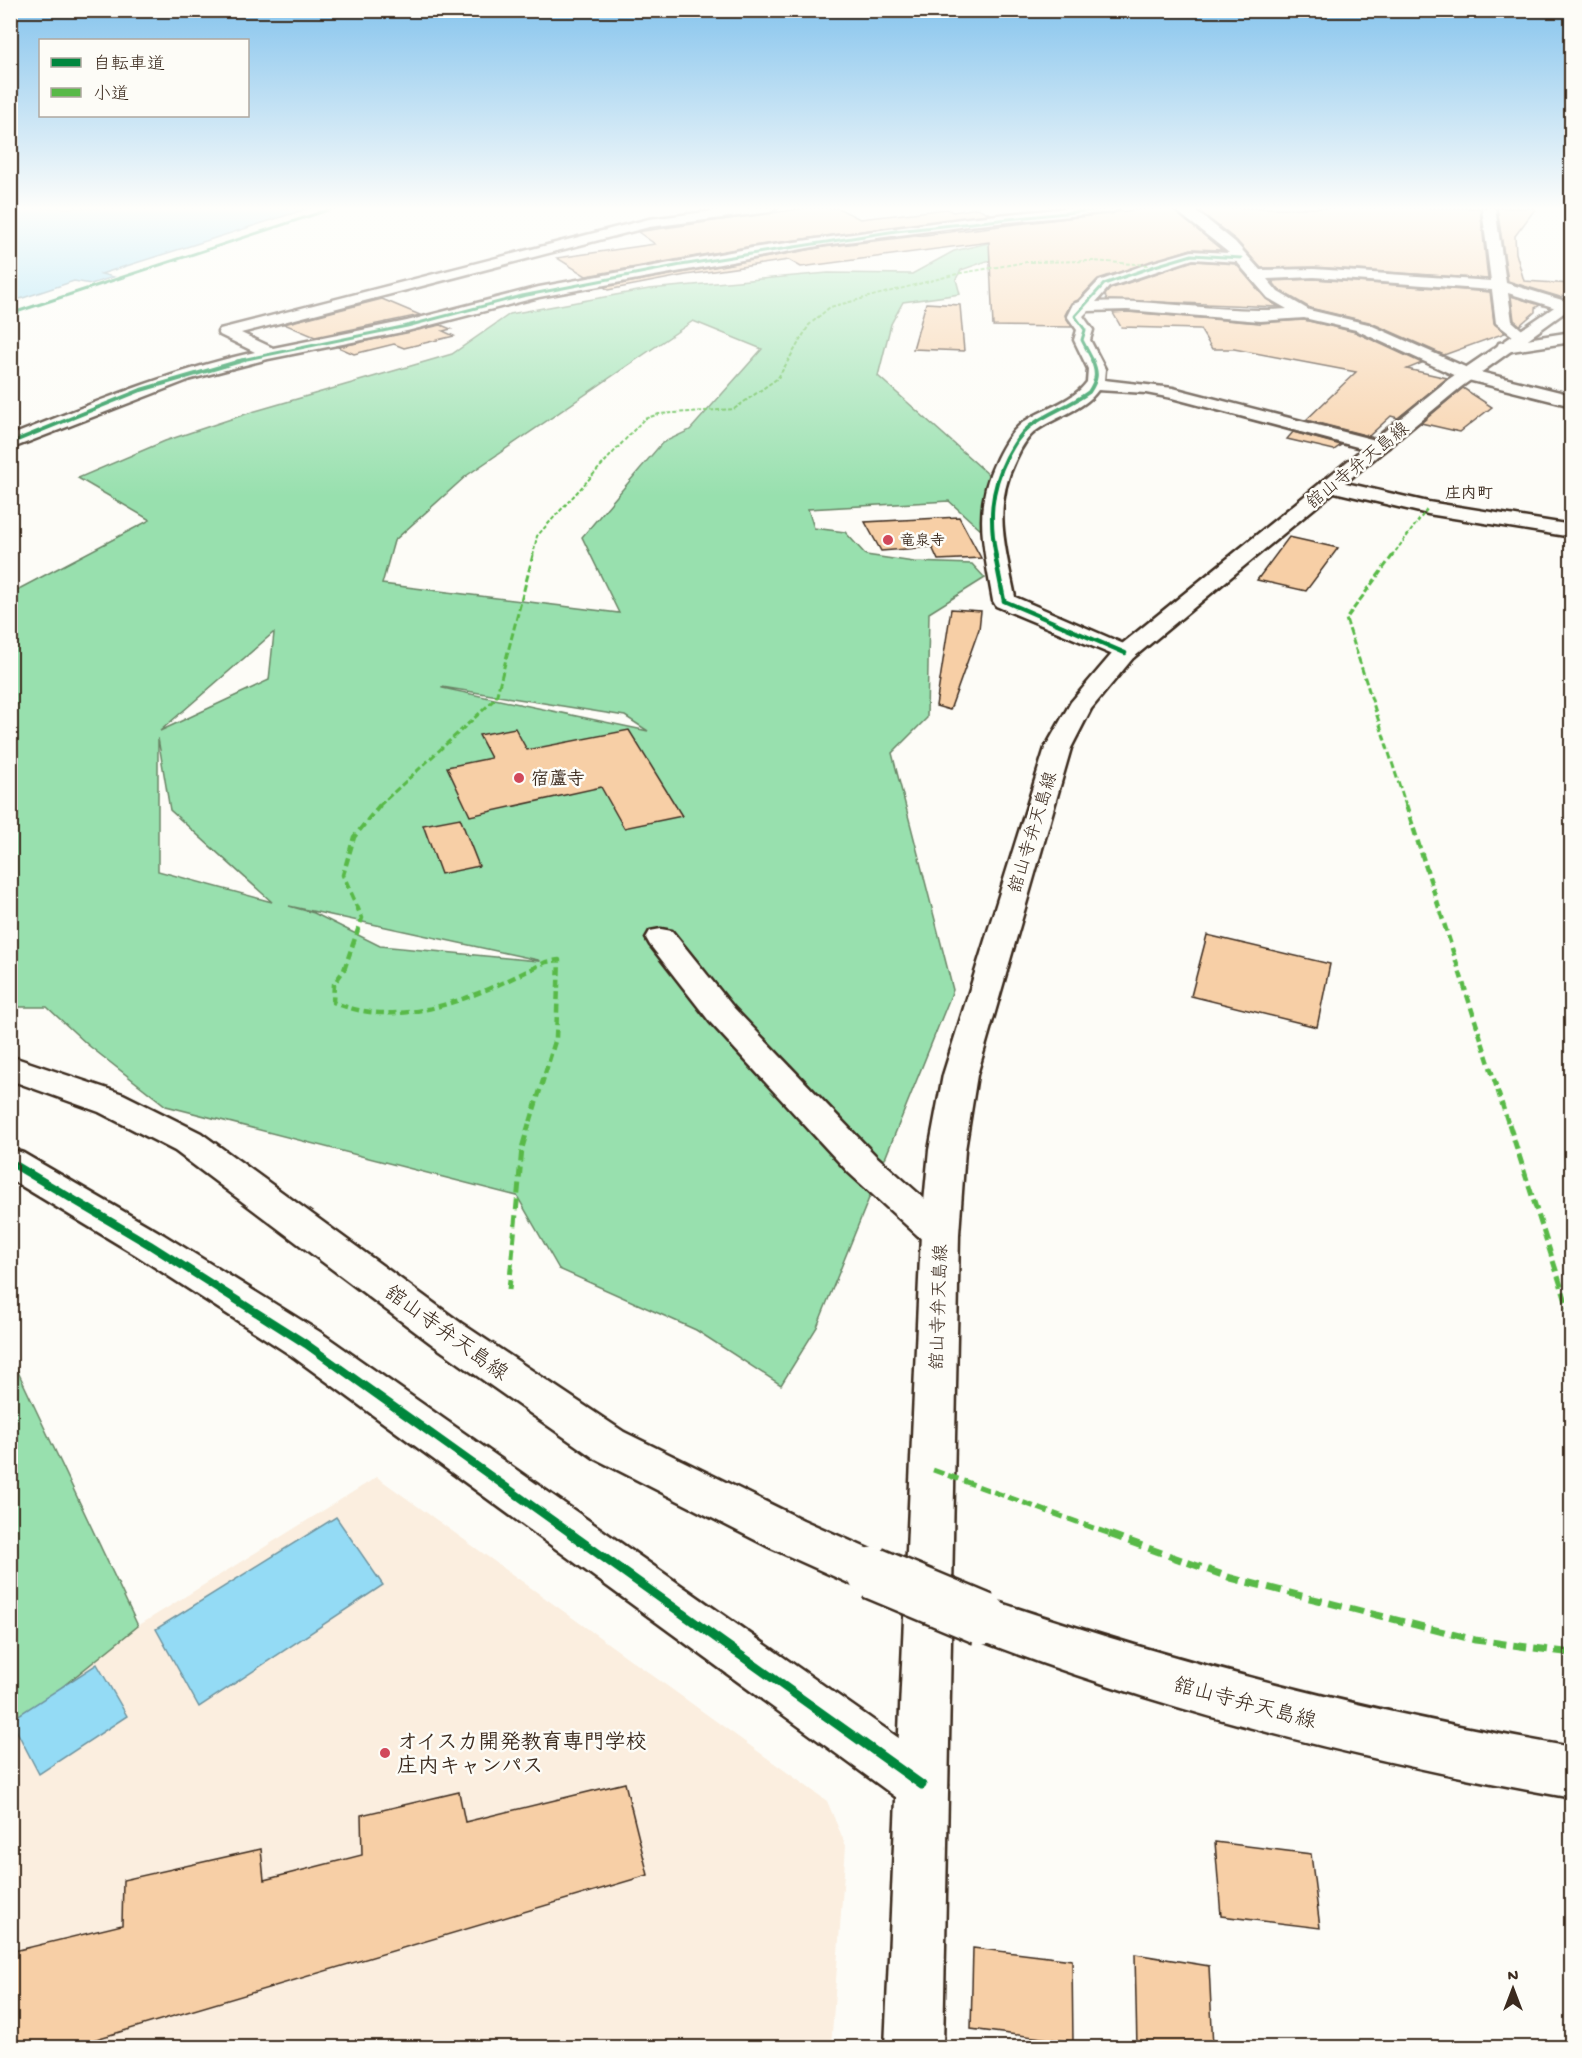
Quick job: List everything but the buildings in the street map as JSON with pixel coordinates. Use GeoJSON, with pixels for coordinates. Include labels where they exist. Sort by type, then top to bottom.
{"type":"FeatureCollection","features":[{"type":"Feature","properties":{"kind":"street"},"geometry":{"type":"LineString","coordinates":[[272,354],[226,332],[336,304]]}},
{"type":"Feature","properties":{"kind":"street"},"geometry":{"type":"LineString","coordinates":[[10,443],[183,376],[272,354],[410,326],[492,304]]}},
{"type":"Feature","properties":{"kind":"street"},"geometry":{"type":"LineString","coordinates":[[1082,304],[1075,316],[1084,330],[1082,340],[1097,373],[1095,385],[1082,399],[1041,418],[1021,434],[993,491],[994,542],[1004,601],[1125,653]]}},
{"type":"Feature","properties":{"kind":"street"},"geometry":{"type":"LineString","coordinates":[[1289,304],[1304,313],[1362,327],[1466,374],[1572,401]]}},
{"type":"Feature","properties":{"kind":"street"},"geometry":{"type":"LineString","coordinates":[[1502,304],[1504,323],[1513,342]]}},
{"type":"Feature","properties":{"kind":"street"},"geometry":{"type":"LineString","coordinates":[[1549,304],[1570,312]]}},
{"type":"Feature","properties":{"kind":"street"},"geometry":{"type":"LineString","coordinates":[[1079,307],[1127,305],[1260,316],[1304,313]]}},
{"type":"Feature","properties":{"kind":"street","name":"舘山寺弁天島線"},"geometry":{"type":"LineString","coordinates":[[914,2048],[940,1234],[947,1150],[960,1075],[1050,771],[1068,727],[1080,707],[1125,653],[1333,486],[1466,374],[1513,342],[1570,312]]}},
{"type":"Feature","properties":{"kind":"street"},"geometry":{"type":"LineString","coordinates":[[1095,385],[1146,388],[1173,393],[1380,447]]}},
{"type":"Feature","properties":{"kind":"street"},"geometry":{"type":"LineString","coordinates":[[1333,486],[1428,508],[1572,531]]}},
{"type":"Feature","properties":{"kind":"street"},"geometry":{"type":"LineString","coordinates":[[661,938],[722,1015],[823,1123],[862,1164],[940,1234]]}},
{"type":"Feature","properties":{"kind":"street","name":"舘山寺弁天島線"},"geometry":{"type":"LineString","coordinates":[[10,1067],[111,1103],[188,1142],[447,1334],[609,1445],[787,1534],[873,1573],[983,1619],[1068,1649],[1250,1705],[1442,1750],[1572,1773]]}},
{"type":"Feature","properties":{"kind":"street"},"geometry":{"type":"LineString","coordinates":[[10,1162],[150,1245],[306,1344],[922,1785]]}},
{"type":"Feature","properties":{"kind":"shaded area","name":"オイスカ開発教育専門学校 庄内キャンパス"},"geometry":{"type":"Polygon","coordinates":[[[377,1477],[827,1801],[846,1846],[831,2047],[11,2048],[11,1705],[377,1477]]]}},
{"type":"Feature","properties":{"kind":"green space"},"geometry":{"type":"Polygon","coordinates":[[[565,304],[902,304],[891,324],[878,376],[998,483],[994,542],[949,501],[808,509],[814,528],[845,532],[866,555],[914,562],[972,564],[985,578],[929,613],[927,718],[892,753],[953,990],[817,1327],[781,1385],[696,1330],[559,1269],[517,1196],[166,1106],[88,1045],[47,1007],[11,1007],[11,593],[150,520],[78,478],[165,441],[252,412],[452,354],[510,314],[565,304]],[[693,321],[466,476],[394,541],[382,584],[619,613],[582,537],[662,443],[690,430],[762,349],[693,321]],[[273,633],[160,731],[269,680],[273,633]],[[442,688],[648,731],[625,716],[442,688]],[[158,738],[158,871],[272,902],[170,810],[158,738]],[[289,906],[314,913],[380,946],[539,961],[289,906]]]}},
{"type":"Feature","properties":{"kind":"green space"},"geometry":{"type":"Polygon","coordinates":[[[10,1355],[138,1626],[11,1728],[10,1728],[10,1355]]]}},
{"type":"Feature","properties":{"kind":"water"},"geometry":{"type":"Polygon","coordinates":[[[336,1517],[383,1585],[199,1707],[156,1629],[336,1517]]]}},
{"type":"Feature","properties":{"kind":"water"},"geometry":{"type":"Polygon","coordinates":[[[97,1664],[127,1716],[39,1774],[11,1720],[97,1664]]]}},
{"type":"Feature","properties":{"kind":"marked path"},"geometry":{"type":"LineString","coordinates":[[509,1290],[522,1148],[556,1038],[559,960],[546,962],[467,998],[427,1009],[382,1012],[351,1008],[333,1002],[334,984],[344,970],[362,918],[343,875],[354,837],[386,797],[496,698],[529,579],[537,536],[644,419],[659,414],[734,409],[778,378],[809,325],[830,307],[841,304]]}},
{"type":"Feature","properties":{"kind":"marked path"},"geometry":{"type":"LineString","coordinates":[[1428,508],[1346,619],[1572,1320]]}},
{"type":"Feature","properties":{"kind":"marked path"},"geometry":{"type":"LineString","coordinates":[[933,1470],[1231,1578],[1475,1640],[1572,1653]]}},
{"type":"Feature","properties":{"kind":"cycle path"},"geometry":{"type":"LineString","coordinates":[[10,314],[40,304]]}},
{"type":"Feature","properties":{"kind":"cycle path"},"geometry":{"type":"LineString","coordinates":[[10,443],[119,398],[212,367],[407,326],[491,304]]}},
{"type":"Feature","properties":{"kind":"cycle path"},"geometry":{"type":"LineString","coordinates":[[1086,304],[1075,316],[1085,330],[1082,340],[1096,369],[1095,383],[1089,392],[1040,420],[1021,434],[1005,462],[993,492],[992,532],[1004,601],[1125,653]]}},
{"type":"Feature","properties":{"kind":"cycle path"},"geometry":{"type":"LineString","coordinates":[[10,1162],[150,1245],[306,1344],[922,1785]]}},
{"type":"Feature","properties":{"kind":"place","name":"竜泉寺"},"geometry":{"type":"Point","coordinates":[888,540]}},
{"type":"Feature","properties":{"kind":"place","name":"宿蘆寺"},"geometry":{"type":"Point","coordinates":[519,778]}},
{"type":"Feature","properties":{"kind":"place","name":"オイスカ開発教育専門学校 庄内キャンパス"},"geometry":{"type":"Point","coordinates":[385,1753]}},
{"type":"Feature","properties":{"kind":"district","name":"庄内町"},"geometry":{"type":"Point","coordinates":[1469,492]}}]}
